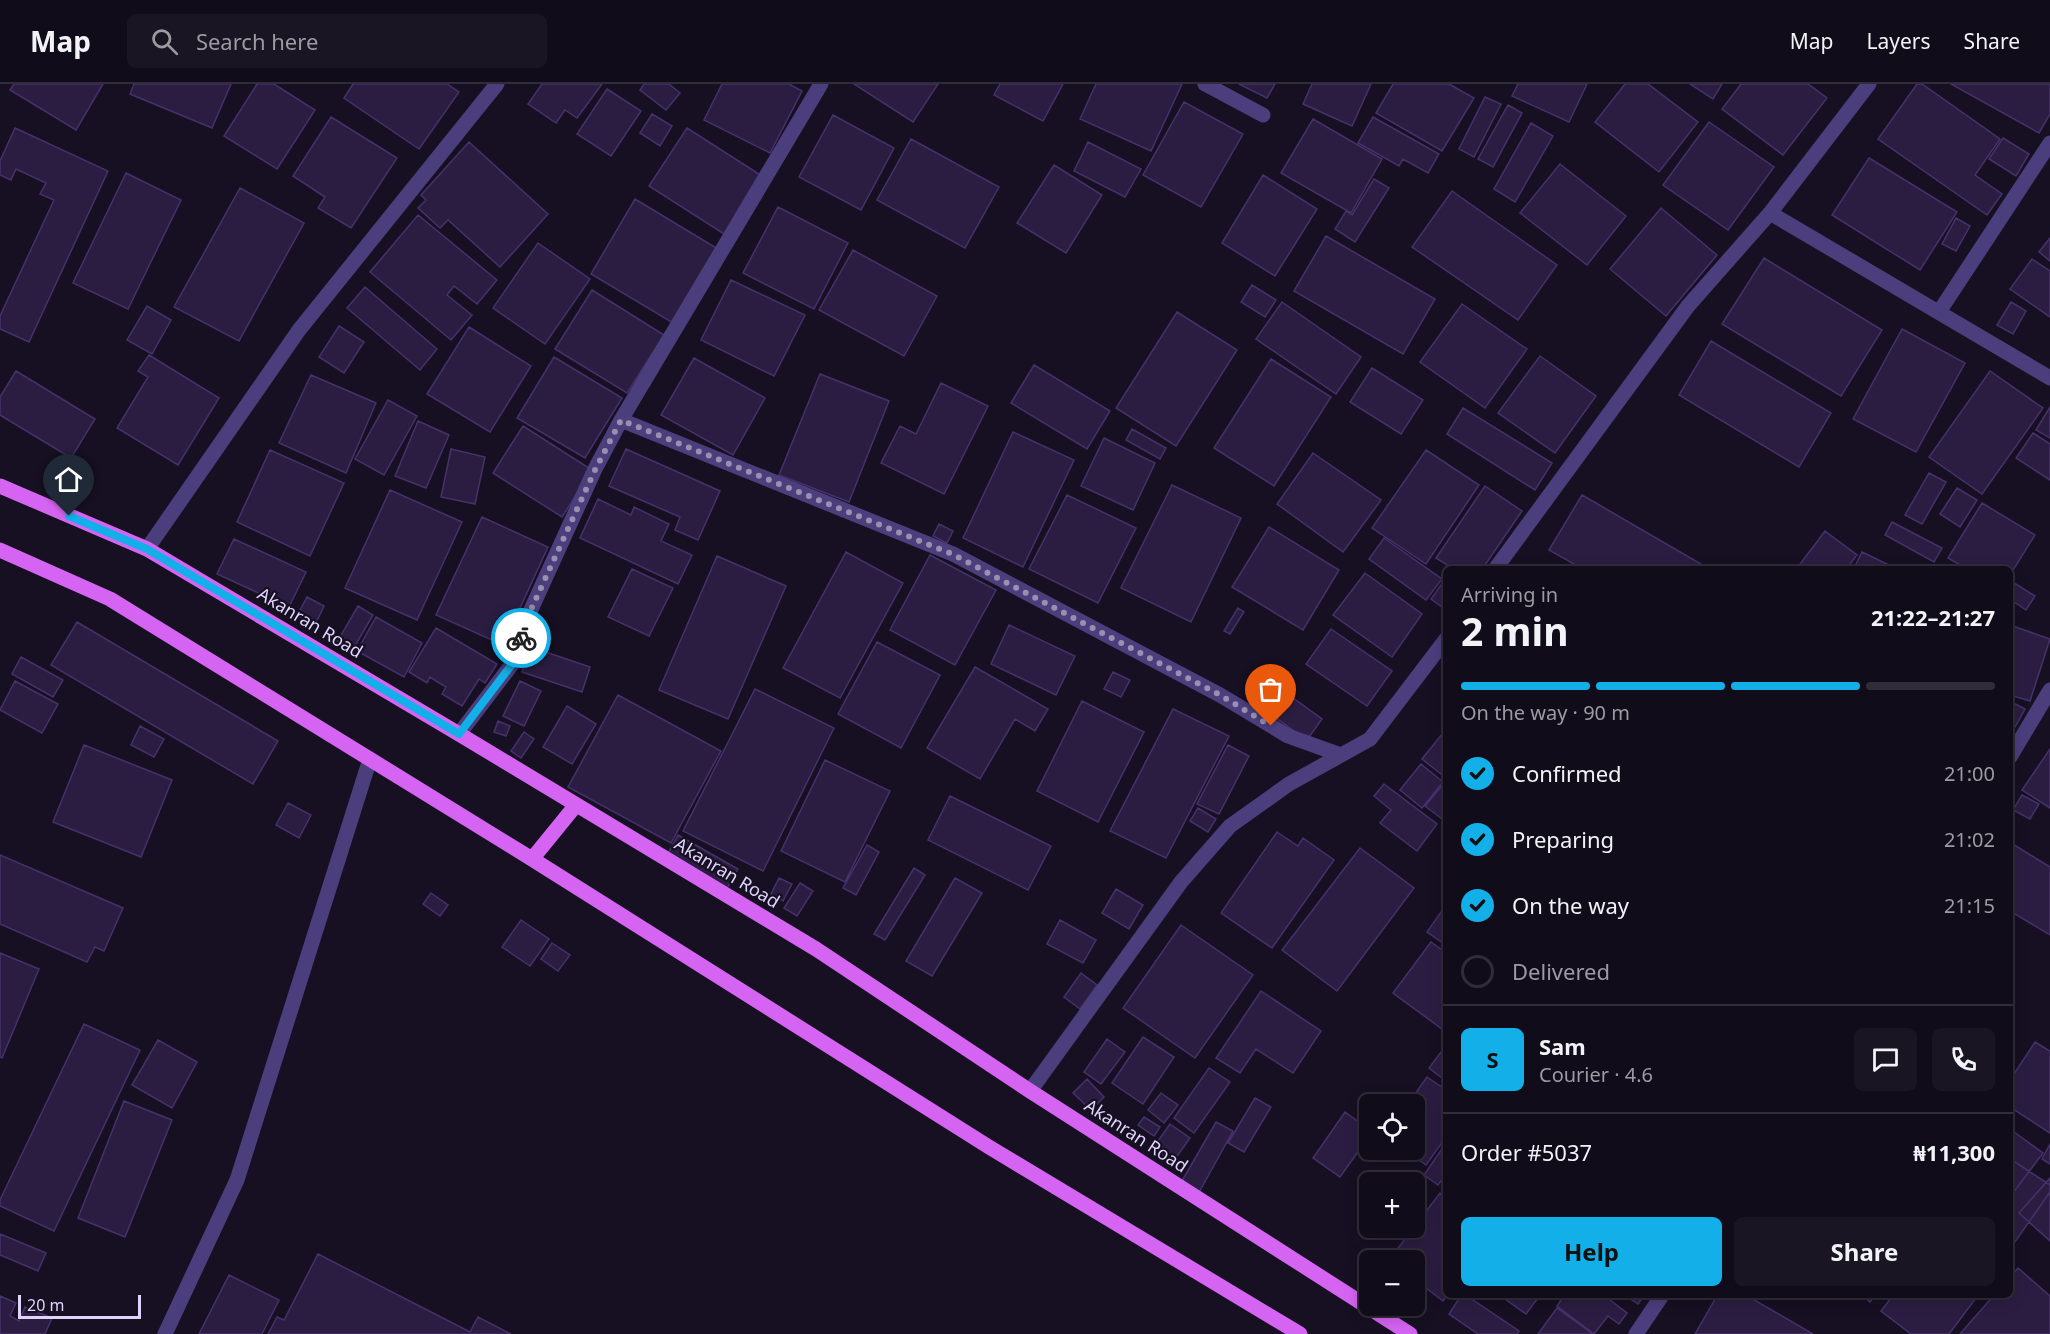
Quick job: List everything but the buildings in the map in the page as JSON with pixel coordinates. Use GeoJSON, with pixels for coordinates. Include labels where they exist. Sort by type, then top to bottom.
{"type":"FeatureCollection","features":[{"type":"Feature","properties":{"kind":"main road","name":"Akanran Road"},"geometry":{"type":"LineString","coordinates":[[0,486],[147,549],[459,734],[816,949],[1030,1091],[1410,1334]]}},
{"type":"Feature","properties":{"kind":"main road"},"geometry":{"type":"LineString","coordinates":[[0,550],[110,599],[532,859],[978,1141],[1300,1334]]}},
{"type":"Feature","properties":{"kind":"main road"},"geometry":{"type":"LineString","coordinates":[[532,859],[576,805]]}},
{"type":"Feature","properties":{"kind":"street"},"geometry":{"type":"LineString","coordinates":[[147,549],[299,330],[498,84]]}},
{"type":"Feature","properties":{"kind":"street"},"geometry":{"type":"LineString","coordinates":[[459,734],[513,663],[529,614],[595,470],[621,420],[821,84]]}},
{"type":"Feature","properties":{"kind":"street"},"geometry":{"type":"LineString","coordinates":[[1204,84],[1263,115]]}},
{"type":"Feature","properties":{"kind":"street"},"geometry":{"type":"LineString","coordinates":[[1497,566],[1688,306],[1770,213],[1869,84]]}},
{"type":"Feature","properties":{"kind":"street"},"geometry":{"type":"LineString","coordinates":[[1939,312],[2050,143]]}},
{"type":"Feature","properties":{"kind":"street"},"geometry":{"type":"LineString","coordinates":[[1770,213],[2050,378]]}},
{"type":"Feature","properties":{"kind":"street"},"geometry":{"type":"LineString","coordinates":[[621,420],[952,554],[1220,695],[1288,736],[1341,755]]}},
{"type":"Feature","properties":{"kind":"street"},"geometry":{"type":"LineString","coordinates":[[1030,1091],[1181,882],[1230,825],[1289,784],[1370,739],[1443,643]]}},
{"type":"Feature","properties":{"kind":"street"},"geometry":{"type":"LineString","coordinates":[[2013,752],[2050,690]]}},
{"type":"Feature","properties":{"kind":"street"},"geometry":{"type":"LineString","coordinates":[[165,1334],[237,1180],[370,759]]}},
{"type":"Feature","properties":{"kind":"street"},"geometry":{"type":"LineString","coordinates":[[1636,1334],[1661,1298]]}},
{"type":"Feature","properties":{"kind":"way so far"},"geometry":{"type":"LineString","coordinates":[[521,638],[529,614],[595,470],[621,420],[952,554],[1220,695],[1271,726]]}},
{"type":"Feature","properties":{"kind":"route"},"geometry":{"type":"LineString","coordinates":[[69,516],[147,549],[459,734],[513,663],[521,638]]}}]}
